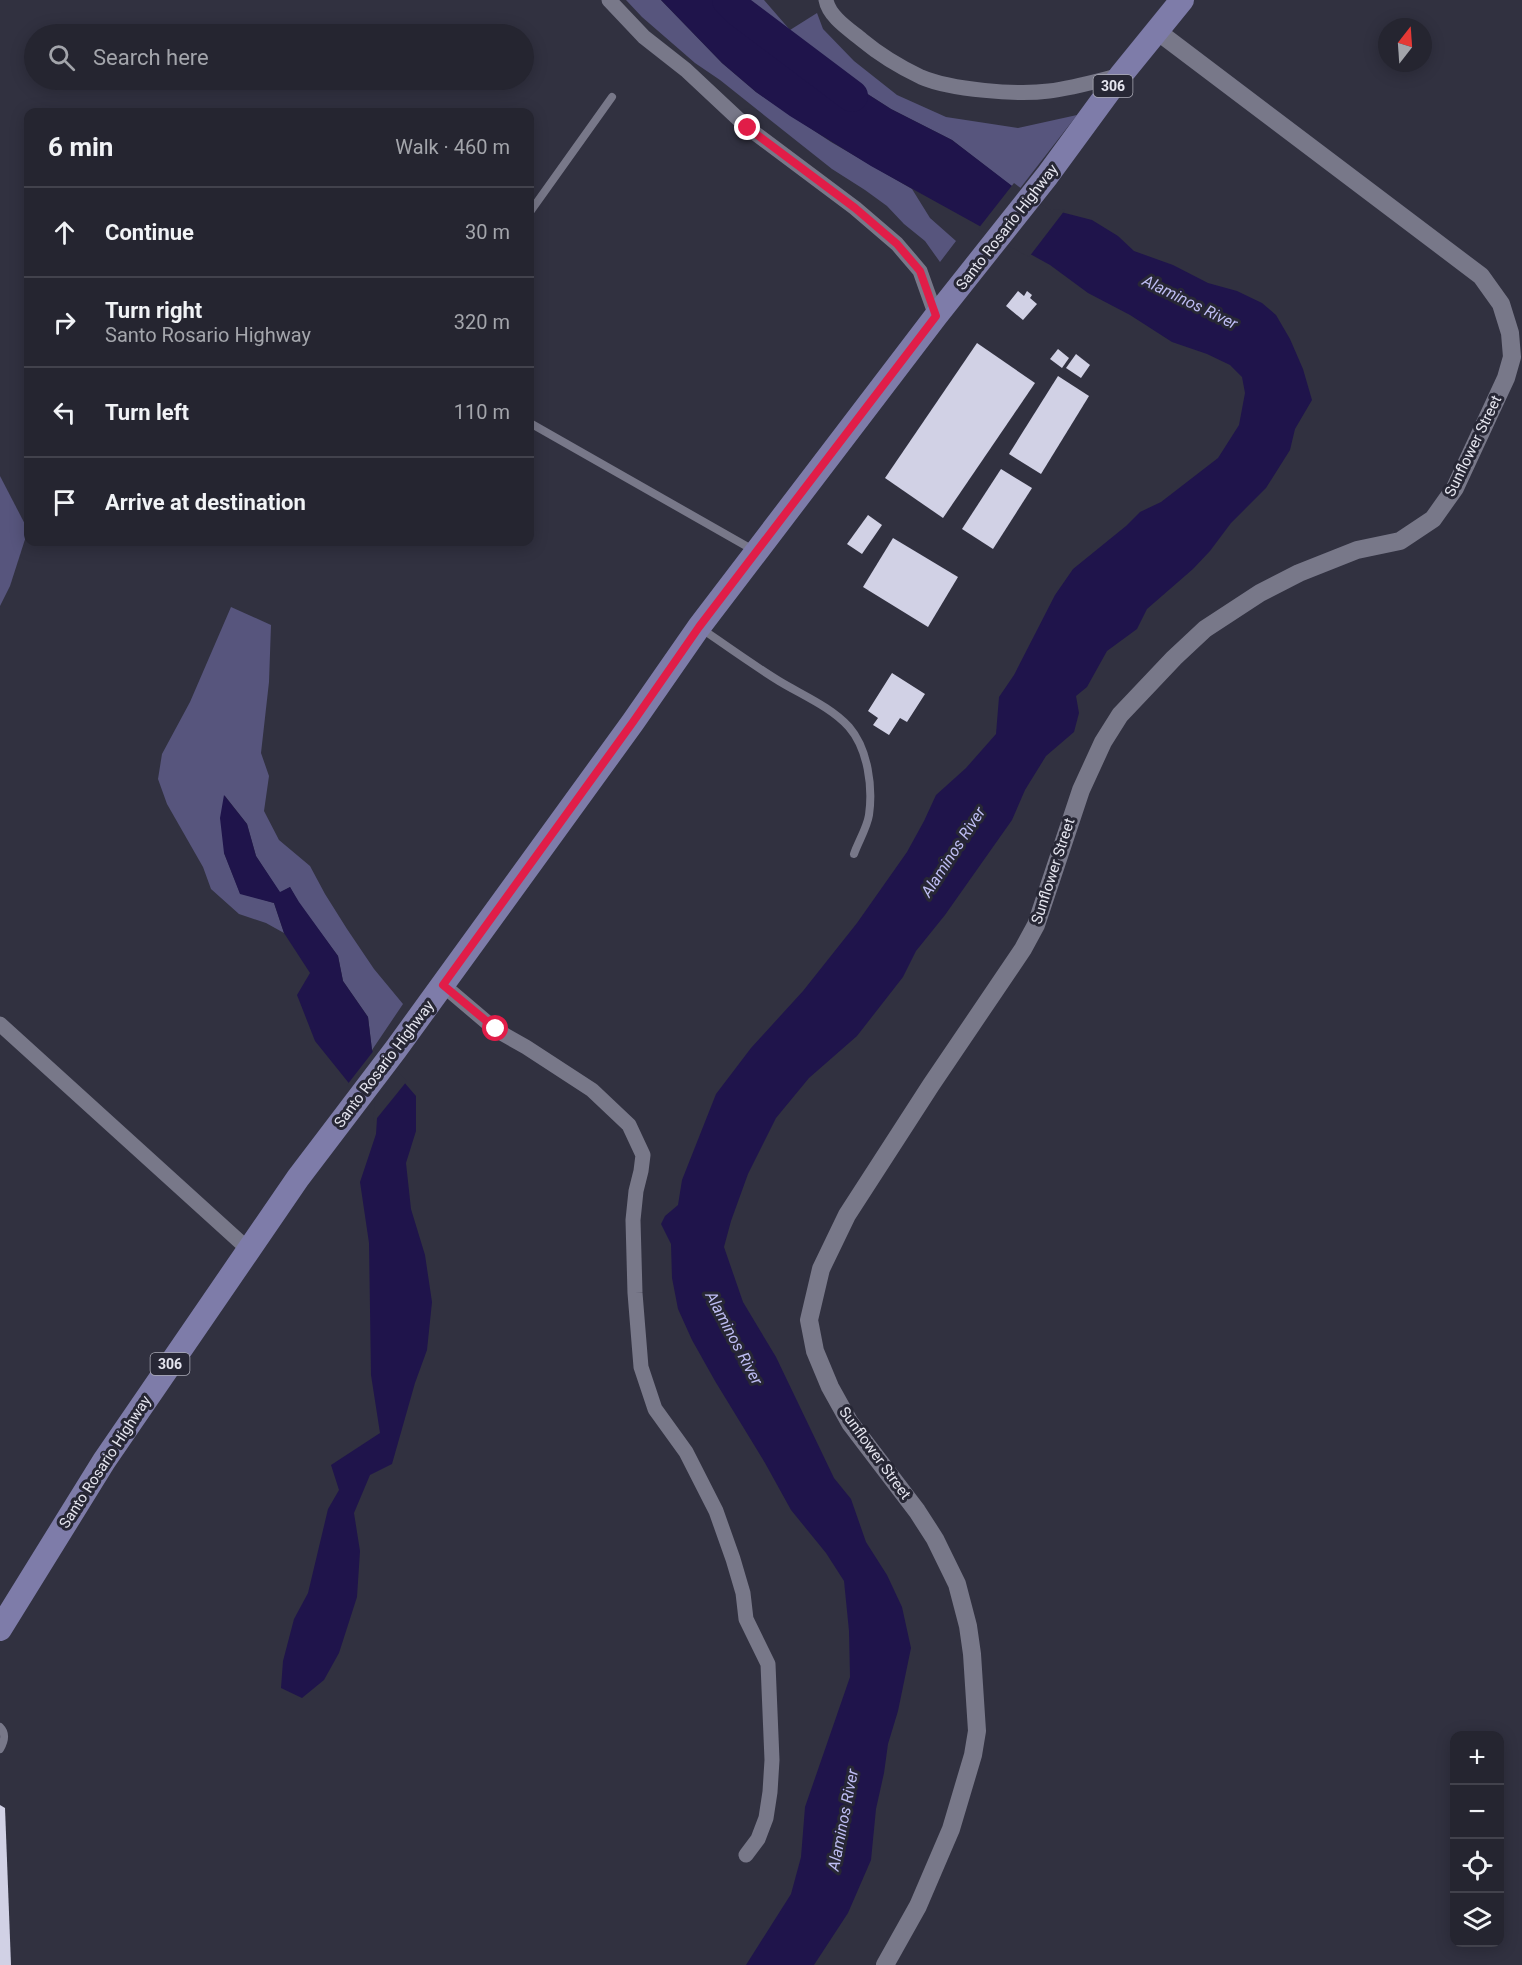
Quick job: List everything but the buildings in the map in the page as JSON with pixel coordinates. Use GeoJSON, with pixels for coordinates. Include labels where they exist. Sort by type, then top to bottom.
{"type":"FeatureCollection","features":[{"type":"Feature","properties":{"kind":"main road","name":"Santo Rosario Highway"},"geometry":{"type":"LineString","coordinates":[[0,1629],[104,1461],[298,1178],[443,985],[699,627],[936,316],[1047,176],[1121,75],[1182,0]]}},
{"type":"Feature","properties":{"kind":"street"},"geometry":{"type":"LineString","coordinates":[[609,0],[644,37],[686,70],[748,128],[855,208],[897,244],[920,271],[936,316]]}},
{"type":"Feature","properties":{"kind":"street"},"geometry":{"type":"LineString","coordinates":[[826,0],[827,5],[842,24],[880,54],[922,77],[940,83],[996,92],[1024,93],[1069,88],[1121,75]]}},
{"type":"Feature","properties":{"kind":"street","name":"Sunflower Street"},"geometry":{"type":"LineString","coordinates":[[885,1965],[918,1906],[946,1840],[973,1755],[977,1731],[972,1654],[968,1626],[957,1584],[935,1539],[917,1511],[850,1423],[814,1351],[809,1320],[821,1269],[847,1215],[1023,949],[1036,924],[1081,790],[1102,742],[1120,715],[1205,629],[1260,593],[1299,573],[1357,550],[1400,540],[1433,519],[1455,488],[1506,378],[1512,357],[1510,333],[1501,304],[1481,276],[1157,31]]}},
{"type":"Feature","properties":{"kind":"street"},"geometry":{"type":"LineString","coordinates":[[443,985],[496,1029],[592,1090],[629,1125],[643,1155],[633,1220],[635,1293],[641,1366],[655,1409],[686,1452],[716,1511],[740,1581],[746,1620],[768,1664],[772,1760],[770,1792],[766,1818],[758,1839],[746,1855]]}},
{"type":"Feature","properties":{"kind":"street"},"geometry":{"type":"LineString","coordinates":[[0,1024],[249,1250]]}},
{"type":"Feature","properties":{"kind":"lane"},"geometry":{"type":"LineString","coordinates":[[534,206],[612,97]]}},
{"type":"Feature","properties":{"kind":"lane"},"geometry":{"type":"LineString","coordinates":[[534,425],[756,552]]}},
{"type":"Feature","properties":{"kind":"lane"},"geometry":{"type":"LineString","coordinates":[[699,627],[763,671],[836,716],[849,728],[859,743],[865,760],[870,789],[868,817],[854,854]]}},
{"type":"Feature","properties":{"kind":"lane"},"geometry":{"type":"LineString","coordinates":[[0,1727],[3,1729],[5,1739],[0,1749]]}},
{"type":"Feature","properties":{"kind":"shaded area"},"geometry":{"type":"Polygon","coordinates":[[[626,0],[661,0],[722,63],[756,92],[831,142],[912,189],[930,218],[956,241],[940,262],[925,241],[887,206],[832,169],[720,80],[695,63],[626,0]]]}},
{"type":"Feature","properties":{"kind":"shaded area"},"geometry":{"type":"Polygon","coordinates":[[[724,0],[764,0],[790,30],[817,13],[823,29],[854,61],[897,95],[946,117],[1018,128],[1077,115],[1018,191],[952,140],[891,109],[841,77],[808,67],[767,42],[724,0]]]}},
{"type":"Feature","properties":{"kind":"shaded area"},"geometry":{"type":"Polygon","coordinates":[[[0,476],[24,522],[24,542],[10,586],[0,606],[0,476]]]}},
{"type":"Feature","properties":{"kind":"shaded area"},"geometry":{"type":"Polygon","coordinates":[[[231,607],[271,625],[269,682],[261,753],[269,776],[264,811],[279,840],[310,866],[347,929],[374,969],[403,1004],[372,1050],[368,1017],[343,981],[338,956],[298,902],[290,887],[280,893],[256,856],[247,824],[225,796],[224,853],[240,893],[274,903],[284,933],[266,923],[239,914],[211,889],[203,867],[167,804],[158,779],[162,754],[190,702],[231,607]]]}},
{"type":"Feature","properties":{"kind":"water"},"geometry":{"type":"Polygon","coordinates":[[[661,0],[724,0],[767,42],[808,67],[841,77],[891,109],[952,140],[1046,212],[1061,212],[1092,220],[1118,236],[1134,251],[1262,303],[1276,315],[1290,339],[1303,369],[1312,400],[1295,429],[1290,450],[1266,488],[1231,523],[1193,569],[1147,609],[1137,629],[1107,651],[1087,687],[1076,696],[1079,713],[1074,732],[1046,756],[1025,790],[1012,820],[945,915],[916,951],[903,977],[857,1036],[809,1078],[776,1118],[748,1174],[731,1221],[724,1247],[743,1302],[776,1357],[834,1478],[851,1499],[866,1542],[887,1575],[902,1607],[911,1648],[898,1711],[888,1744],[876,1809],[871,1860],[848,1913],[814,1965],[746,1965],[791,1894],[801,1857],[805,1807],[850,1677],[849,1631],[844,1581],[826,1553],[791,1510],[692,1340],[678,1309],[672,1278],[671,1244],[661,1224],[665,1216],[678,1205],[682,1180],[716,1094],[751,1048],[803,991],[857,923],[907,852],[936,795],[966,768],[996,734],[999,697],[1014,675],[1055,595],[1073,569],[1140,512],[1161,502],[1218,458],[1239,425],[1245,393],[1242,377],[1230,365],[1172,342],[1130,315],[1088,293],[1050,265],[871,166],[790,116],[756,92],[722,63],[661,0]]]}},
{"type":"Feature","properties":{"kind":"water"},"geometry":{"type":"Polygon","coordinates":[[[224,795],[247,824],[256,856],[280,892],[290,887],[338,956],[343,981],[368,1017],[372,1050],[378,1062],[356,1092],[315,1041],[297,995],[310,973],[284,933],[274,903],[240,894],[224,853],[220,818],[224,795]]]}},
{"type":"Feature","properties":{"kind":"water"},"geometry":{"type":"Polygon","coordinates":[[[397,1074],[416,1096],[416,1131],[406,1163],[411,1209],[425,1255],[432,1302],[427,1350],[392,1464],[370,1475],[354,1513],[360,1551],[357,1597],[339,1653],[324,1680],[302,1698],[281,1688],[283,1661],[294,1619],[308,1593],[328,1509],[339,1490],[331,1465],[380,1433],[371,1375],[369,1243],[360,1182],[376,1134],[378,1103],[397,1074]]]}},
{"type":"Feature","properties":{"kind":"pier"},"geometry":{"type":"Polygon","coordinates":[[[1014,183],[1048,209],[1065,210],[1029,257],[978,229],[1014,183]]]}},
{"type":"Feature","properties":{"kind":"pier"},"geometry":{"type":"Polygon","coordinates":[[[375,1049],[380,1061],[354,1094],[347,1085],[375,1049]]]}},
{"type":"Feature","properties":{"kind":"pier"},"geometry":{"type":"Polygon","coordinates":[[[397,1071],[407,1081],[373,1123],[375,1101],[397,1071]]]}},
{"type":"Feature","properties":{"kind":"waterway","name":"Alaminos River"},"geometry":{"type":"LineString","coordinates":[[728,0],[739,11],[852,96]]}},
{"type":"Feature","properties":{"kind":"route"},"geometry":{"type":"LineString","coordinates":[[496,1029],[463,1004],[443,985],[699,627],[936,316],[920,271],[897,244],[855,208],[748,128]]}}]}
